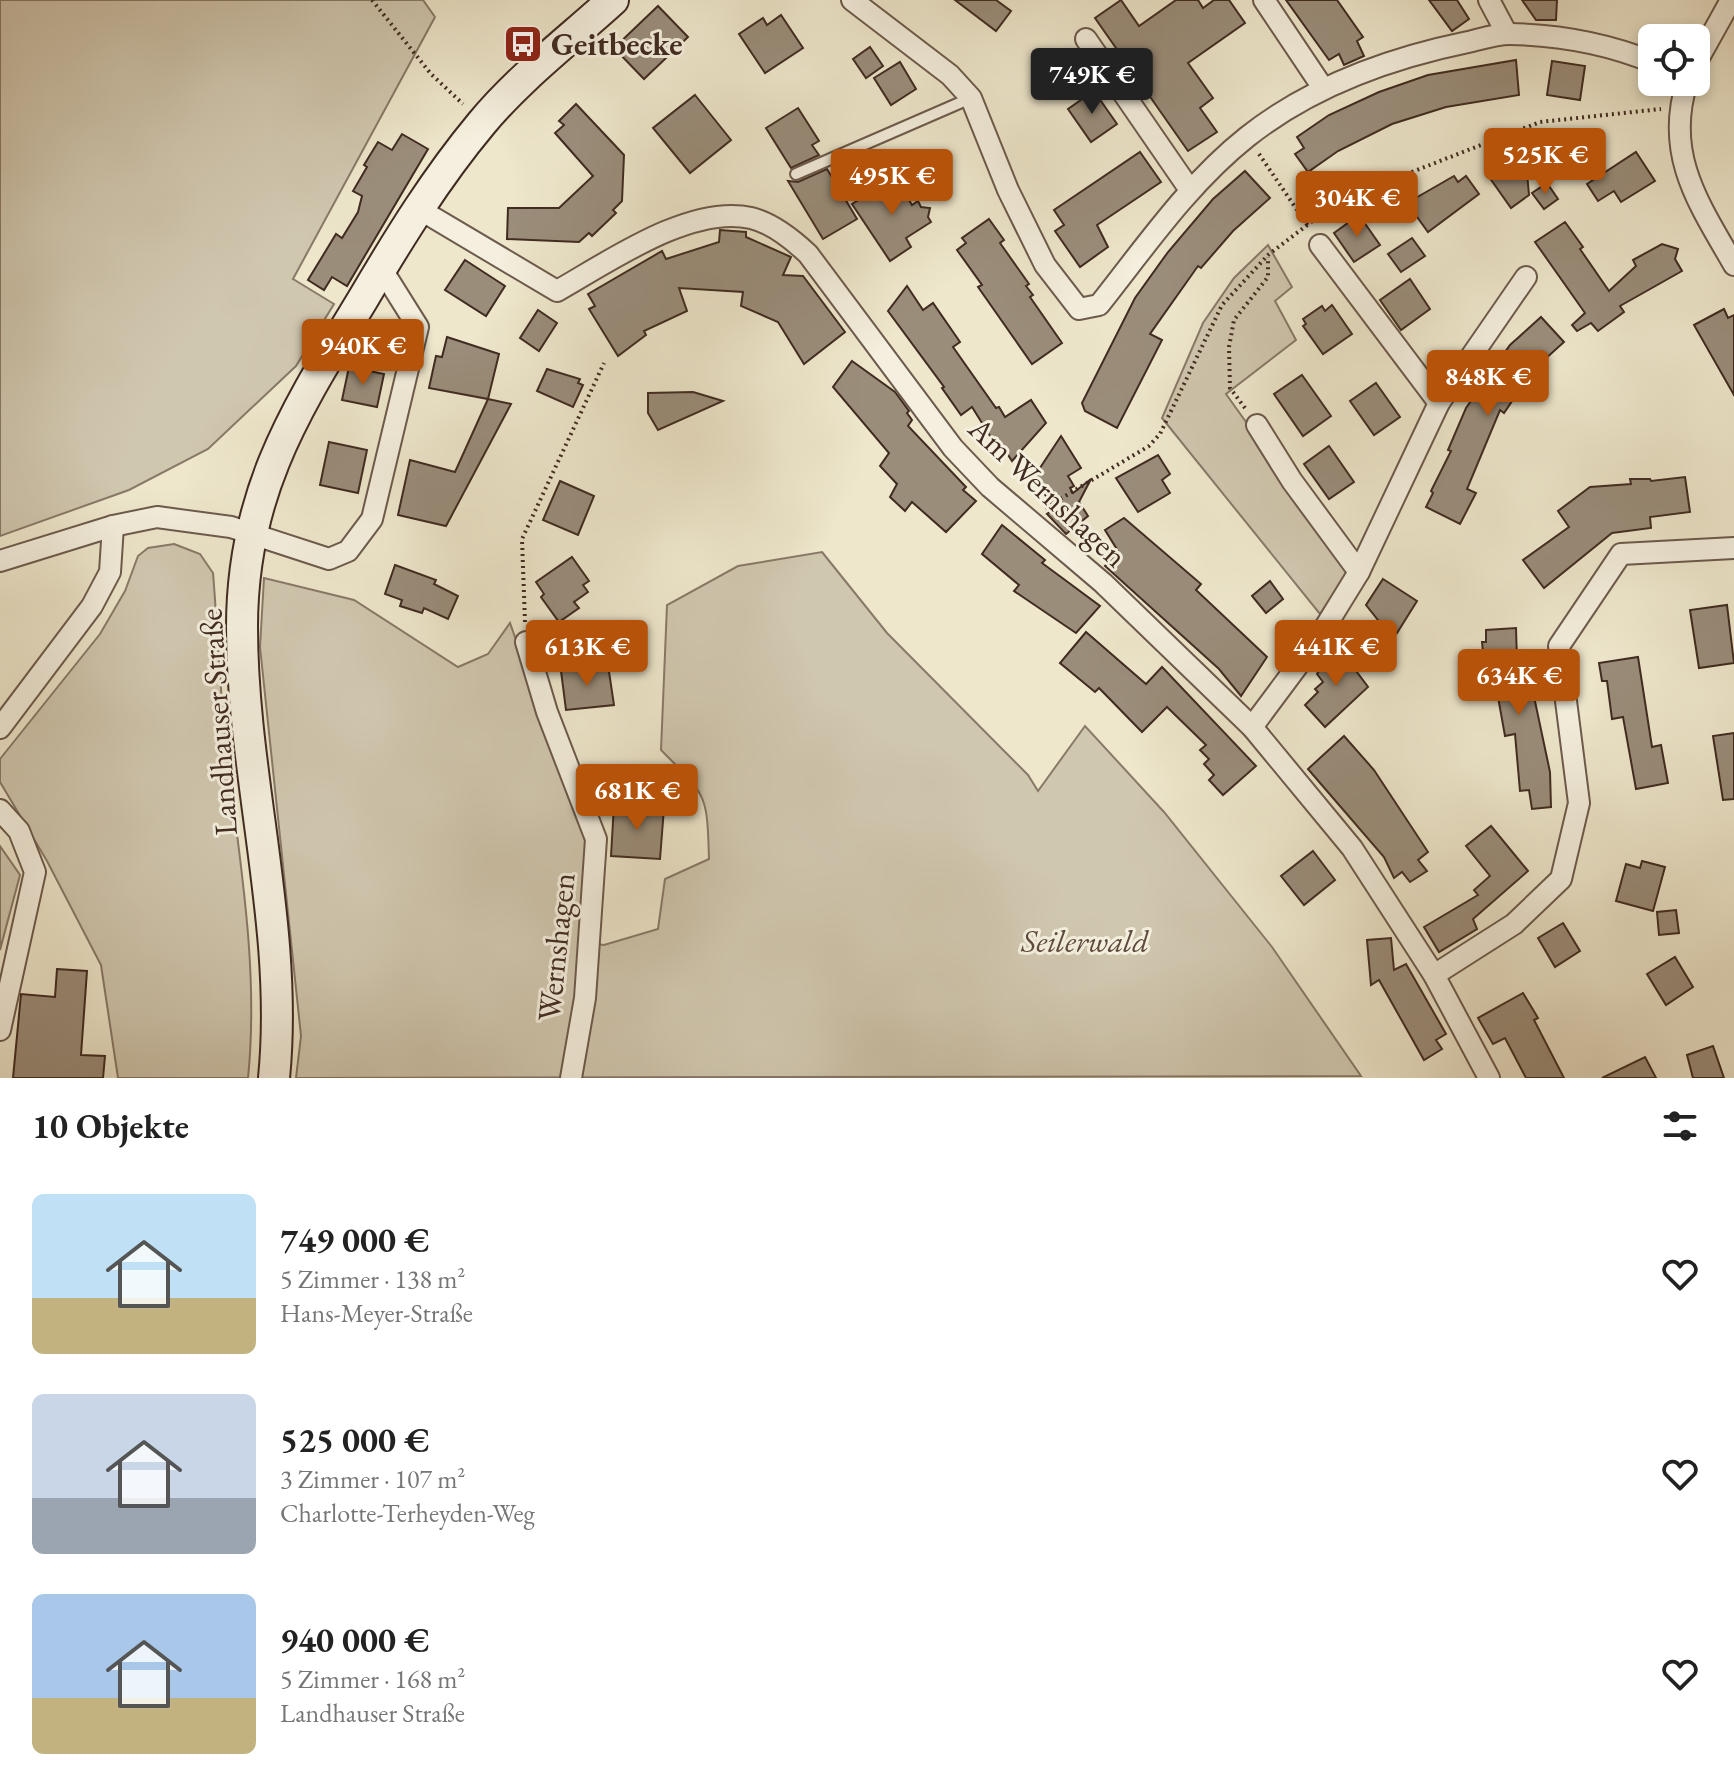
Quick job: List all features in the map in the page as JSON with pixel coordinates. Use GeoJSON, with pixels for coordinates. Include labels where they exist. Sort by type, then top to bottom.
{"type":"FeatureCollection","features":[{"type":"Feature","properties":{"kind":"street"},"geometry":{"type":"LineString","coordinates":[[250,532],[278,449],[300,403],[419,209],[482,122],[613,0]]}},
{"type":"Feature","properties":{"kind":"street"},"geometry":{"type":"LineString","coordinates":[[852,0],[950,75],[971,98],[1008,190],[1045,265],[1079,309],[1099,305],[1190,190],[1248,136],[1323,88],[1420,52],[1507,34],[1565,39],[1638,56]]}},
{"type":"Feature","properties":{"kind":"street"},"geometry":{"type":"LineString","coordinates":[[1264,0],[1323,88]]}},
{"type":"Feature","properties":{"kind":"street"},"geometry":{"type":"LineString","coordinates":[[1489,0],[1507,34]]}},
{"type":"Feature","properties":{"kind":"street"},"geometry":{"type":"LineString","coordinates":[[1710,38],[1731,0]]}},
{"type":"Feature","properties":{"kind":"street"},"geometry":{"type":"LineString","coordinates":[[1086,39],[1190,190]]}},
{"type":"Feature","properties":{"kind":"street"},"geometry":{"type":"LineString","coordinates":[[1683,96],[1679,107],[1679,146],[1688,178],[1734,265]]}},
{"type":"Feature","properties":{"kind":"street","name":"Am Wernshagen"},"geometry":{"type":"LineString","coordinates":[[419,209],[557,291],[655,237],[712,217],[751,218],[788,235],[808,254],[953,448],[990,487],[1103,583],[1252,727],[1352,848],[1434,975],[1489,1078]]}},
{"type":"Feature","properties":{"kind":"street"},"geometry":{"type":"LineString","coordinates":[[1320,245],[1439,403]]}},
{"type":"Feature","properties":{"kind":"street"},"geometry":{"type":"LineString","coordinates":[[0,561],[113,526],[157,517],[250,532],[329,559],[348,551],[372,519],[418,327],[381,268]]}},
{"type":"Feature","properties":{"kind":"street"},"geometry":{"type":"LineString","coordinates":[[1252,727],[1319,637],[1359,572],[1439,403],[1526,277]]}},
{"type":"Feature","properties":{"kind":"street"},"geometry":{"type":"LineString","coordinates":[[1257,425],[1292,481],[1359,572]]}},
{"type":"Feature","properties":{"kind":"street"},"geometry":{"type":"LineString","coordinates":[[0,728],[92,606],[110,572],[113,526]]}},
{"type":"Feature","properties":{"kind":"street","name":"Landhauser Straße"},"geometry":{"type":"LineString","coordinates":[[250,532],[242,627],[250,740],[275,963],[274,1078]]}},
{"type":"Feature","properties":{"kind":"street"},"geometry":{"type":"LineString","coordinates":[[1434,975],[1514,924],[1561,879],[1579,803],[1559,646],[1621,554],[1734,548]]}},
{"type":"Feature","properties":{"kind":"street","name":"Wernshagen"},"geometry":{"type":"LineString","coordinates":[[526,642],[547,712],[596,839],[585,998],[571,1078]]}},
{"type":"Feature","properties":{"kind":"street"},"geometry":{"type":"LineString","coordinates":[[0,810],[19,831],[35,872],[0,1030]]}},
{"type":"Feature","properties":{"kind":"lane"},"geometry":{"type":"LineString","coordinates":[[796,174],[971,98]]}},
{"type":"Feature","properties":{"kind":"path"},"geometry":{"type":"LineString","coordinates":[[372,0],[431,74],[482,122]]}},
{"type":"Feature","properties":{"kind":"path"},"geometry":{"type":"LineString","coordinates":[[1028,518],[1149,446],[1160,434],[1222,305],[1268,255],[1340,200],[1540,122],[1679,107]]}},
{"type":"Feature","properties":{"kind":"path"},"geometry":{"type":"LineString","coordinates":[[1248,136],[1307,225]]}},
{"type":"Feature","properties":{"kind":"path"},"geometry":{"type":"LineString","coordinates":[[1257,425],[1230,388],[1229,347],[1234,320],[1268,277],[1268,255]]}},
{"type":"Feature","properties":{"kind":"path"},"geometry":{"type":"LineString","coordinates":[[526,642],[522,539],[604,363]]}},
{"type":"Feature","properties":{"kind":"green space"},"geometry":{"type":"Polygon","coordinates":[[[0,0],[423,0],[435,17],[293,279],[334,304],[296,366],[208,449],[129,490],[0,536],[0,0]]]}},
{"type":"Feature","properties":{"kind":"green space"},"geometry":{"type":"Polygon","coordinates":[[[1268,245],[1292,287],[1275,301],[1296,340],[1226,394],[1351,569],[1320,614],[1162,418],[1203,323],[1234,278],[1268,245]]]}},
{"type":"Feature","properties":{"kind":"green space"},"geometry":{"type":"Polygon","coordinates":[[[174,544],[200,554],[213,573],[225,733],[250,957],[248,1078],[118,1078],[101,965],[47,861],[0,782],[0,759],[100,634],[125,591],[138,556],[148,548],[174,544]]]}},
{"type":"Feature","properties":{"kind":"green space","name":"Seilerwald"},"geometry":{"type":"Polygon","coordinates":[[[822,552],[887,633],[1028,775],[1038,791],[1085,726],[1164,812],[1272,947],[1361,1076],[296,1078],[301,1036],[260,647],[264,578],[354,600],[458,667],[488,654],[510,623],[588,844],[580,942],[604,945],[658,929],[665,879],[709,859],[702,797],[688,777],[661,750],[667,605],[738,566],[822,552]]]}},
{"type":"Feature","properties":{"kind":"green space"},"geometry":{"type":"Polygon","coordinates":[[[0,846],[20,875],[0,950],[0,846]]]}},
{"type":"Feature","properties":{"kind":"building"},"geometry":{"type":"Polygon","coordinates":[[[955,0],[996,0],[1011,11],[996,31],[955,0]]]}},
{"type":"Feature","properties":{"kind":"building"},"geometry":{"type":"Polygon","coordinates":[[[1121,0],[1139,26],[1176,0],[1198,0],[1203,8],[1214,0],[1229,0],[1245,23],[1188,63],[1213,98],[1200,108],[1217,132],[1188,151],[1095,18],[1121,0]]]}},
{"type":"Feature","properties":{"kind":"building"},"geometry":{"type":"Polygon","coordinates":[[[1286,0],[1337,0],[1363,37],[1357,41],[1364,56],[1344,65],[1339,54],[1329,60],[1286,0]]]}},
{"type":"Feature","properties":{"kind":"building"},"geometry":{"type":"Polygon","coordinates":[[[1429,0],[1457,0],[1469,19],[1452,31],[1429,0]]]}},
{"type":"Feature","properties":{"kind":"building"},"geometry":{"type":"Polygon","coordinates":[[[1522,0],[1557,0],[1556,20],[1536,20],[1522,0]]]}},
{"type":"Feature","properties":{"kind":"building"},"geometry":{"type":"Polygon","coordinates":[[[658,6],[688,37],[644,79],[614,48],[658,6]]]}},
{"type":"Feature","properties":{"kind":"building"},"geometry":{"type":"Polygon","coordinates":[[[781,15],[803,48],[765,73],[739,34],[763,18],[767,25],[781,15]]]}},
{"type":"Feature","properties":{"kind":"building"},"geometry":{"type":"Polygon","coordinates":[[[870,47],[883,66],[866,78],[853,59],[870,47]]]}},
{"type":"Feature","properties":{"kind":"building"},"geometry":{"type":"Polygon","coordinates":[[[1516,60],[1519,95],[1446,107],[1392,124],[1338,151],[1308,172],[1295,154],[1304,148],[1297,137],[1329,115],[1379,92],[1428,75],[1516,60]]]}},
{"type":"Feature","properties":{"kind":"building"},"geometry":{"type":"Polygon","coordinates":[[[1552,61],[1585,66],[1580,100],[1547,95],[1552,61]]]}},
{"type":"Feature","properties":{"kind":"building"},"geometry":{"type":"Polygon","coordinates":[[[900,62],[916,89],[891,105],[874,78],[900,62]]]}},
{"type":"Feature","properties":{"kind":"building"},"geometry":{"type":"Polygon","coordinates":[[[1094,91],[1117,124],[1091,142],[1068,109],[1094,91]]]}},
{"type":"Feature","properties":{"kind":"building"},"geometry":{"type":"Polygon","coordinates":[[[695,95],[731,140],[690,173],[653,128],[695,95]]]}},
{"type":"Feature","properties":{"kind":"building"},"geometry":{"type":"Polygon","coordinates":[[[576,104],[624,155],[622,201],[613,210],[616,213],[592,236],[589,233],[579,242],[507,239],[508,208],[559,208],[593,176],[555,133],[564,125],[559,121],[576,104]]]}},
{"type":"Feature","properties":{"kind":"building"},"geometry":{"type":"Polygon","coordinates":[[[798,108],[819,141],[812,145],[819,155],[791,168],[766,128],[798,108]]]}},
{"type":"Feature","properties":{"kind":"building"},"geometry":{"type":"Polygon","coordinates":[[[402,134],[428,149],[347,286],[332,277],[324,290],[308,280],[336,234],[342,238],[358,212],[362,196],[353,191],[367,167],[364,165],[378,142],[392,150],[402,134]]]}},
{"type":"Feature","properties":{"kind":"building"},"geometry":{"type":"Polygon","coordinates":[[[1140,152],[1161,182],[1097,225],[1108,247],[1080,267],[1055,231],[1064,225],[1054,210],[1140,152]]]}},
{"type":"Feature","properties":{"kind":"building"},"geometry":{"type":"Polygon","coordinates":[[[1636,152],[1655,181],[1621,202],[1614,191],[1598,201],[1587,184],[1636,152]]]}},
{"type":"Feature","properties":{"kind":"building"},"geometry":{"type":"Polygon","coordinates":[[[1514,155],[1527,173],[1529,195],[1511,208],[1487,174],[1514,155]]]}},
{"type":"Feature","properties":{"kind":"building"},"geometry":{"type":"Polygon","coordinates":[[[827,169],[857,219],[823,239],[788,181],[798,182],[827,169]]]}},
{"type":"Feature","properties":{"kind":"building"},"geometry":{"type":"Polygon","coordinates":[[[1245,171],[1270,198],[1233,231],[1201,268],[1198,266],[1150,334],[1162,340],[1117,428],[1085,411],[1082,403],[1135,298],[1168,252],[1213,199],[1245,171]]]}},
{"type":"Feature","properties":{"kind":"building"},"geometry":{"type":"Polygon","coordinates":[[[1454,176],[1458,182],[1466,176],[1479,194],[1428,232],[1407,203],[1454,176]]]}},
{"type":"Feature","properties":{"kind":"building"},"geometry":{"type":"Polygon","coordinates":[[[895,177],[912,205],[918,201],[921,207],[930,208],[928,217],[931,222],[906,238],[911,247],[890,261],[852,204],[895,177]]]}},
{"type":"Feature","properties":{"kind":"building"},"geometry":{"type":"Polygon","coordinates":[[[1547,183],[1558,199],[1544,209],[1532,193],[1547,183]]]}},
{"type":"Feature","properties":{"kind":"building"},"geometry":{"type":"Polygon","coordinates":[[[1359,215],[1380,245],[1354,262],[1334,233],[1359,215]]]}},
{"type":"Feature","properties":{"kind":"building"},"geometry":{"type":"Polygon","coordinates":[[[989,219],[1004,240],[1000,243],[1029,284],[1026,286],[1033,295],[1030,297],[1062,343],[1032,364],[978,287],[982,285],[957,250],[966,243],[962,238],[989,219]]]}},
{"type":"Feature","properties":{"kind":"building"},"geometry":{"type":"Polygon","coordinates":[[[1565,222],[1609,291],[1636,266],[1633,260],[1662,244],[1678,249],[1675,259],[1682,271],[1620,306],[1624,312],[1598,331],[1591,323],[1577,331],[1572,325],[1585,313],[1535,242],[1565,222]]]}},
{"type":"Feature","properties":{"kind":"building"},"geometry":{"type":"Polygon","coordinates":[[[720,230],[746,232],[746,237],[791,257],[783,275],[803,276],[845,332],[804,364],[778,322],[741,306],[743,292],[679,288],[687,311],[644,331],[646,335],[618,356],[589,309],[595,306],[588,294],[662,251],[666,259],[719,242],[720,230]]]}},
{"type":"Feature","properties":{"kind":"building"},"geometry":{"type":"Polygon","coordinates":[[[1412,238],[1425,256],[1401,272],[1388,254],[1412,238]]]}},
{"type":"Feature","properties":{"kind":"building"},"geometry":{"type":"Polygon","coordinates":[[[465,260],[505,286],[486,316],[445,290],[465,260]]]}},
{"type":"Feature","properties":{"kind":"building"},"geometry":{"type":"Polygon","coordinates":[[[1410,279],[1430,309],[1401,330],[1380,300],[1410,279]]]}},
{"type":"Feature","properties":{"kind":"building"},"geometry":{"type":"Polygon","coordinates":[[[907,286],[923,310],[933,303],[960,342],[953,347],[1005,417],[1031,400],[1046,423],[1012,461],[1001,444],[997,447],[972,407],[961,415],[888,311],[907,286]]]}},
{"type":"Feature","properties":{"kind":"building"},"geometry":{"type":"Polygon","coordinates":[[[1332,305],[1352,334],[1323,354],[1303,326],[1306,324],[1303,319],[1322,306],[1325,311],[1332,305]]]}},
{"type":"Feature","properties":{"kind":"building"},"geometry":{"type":"Polygon","coordinates":[[[1724,309],[1728,318],[1734,315],[1734,395],[1694,325],[1724,309]]]}},
{"type":"Feature","properties":{"kind":"building"},"geometry":{"type":"Polygon","coordinates":[[[538,310],[557,323],[539,351],[520,338],[538,310]]]}},
{"type":"Feature","properties":{"kind":"building"},"geometry":{"type":"Polygon","coordinates":[[[1541,317],[1564,342],[1533,370],[1504,413],[1500,410],[1467,489],[1476,493],[1460,524],[1426,507],[1433,493],[1431,491],[1451,451],[1448,450],[1466,408],[1510,345],[1541,317]]]}},
{"type":"Feature","properties":{"kind":"building"},"geometry":{"type":"Polygon","coordinates":[[[447,337],[499,354],[488,399],[429,388],[436,356],[442,357],[447,337]]]}},
{"type":"Feature","properties":{"kind":"building"},"geometry":{"type":"Polygon","coordinates":[[[852,361],[895,392],[909,411],[907,413],[912,420],[908,426],[976,501],[946,532],[912,502],[905,511],[890,497],[897,484],[880,466],[889,453],[833,387],[852,361]]]}},
{"type":"Feature","properties":{"kind":"building"},"geometry":{"type":"Polygon","coordinates":[[[349,367],[384,374],[377,407],[342,400],[349,367]]]}},
{"type":"Feature","properties":{"kind":"building"},"geometry":{"type":"Polygon","coordinates":[[[547,369],[580,379],[578,383],[583,385],[573,407],[537,391],[547,369]]]}},
{"type":"Feature","properties":{"kind":"building"},"geometry":{"type":"Polygon","coordinates":[[[1302,375],[1331,416],[1303,436],[1274,394],[1302,375]]]}},
{"type":"Feature","properties":{"kind":"building"},"geometry":{"type":"Polygon","coordinates":[[[1376,383],[1400,417],[1374,435],[1350,401],[1376,383]]]}},
{"type":"Feature","properties":{"kind":"building"},"geometry":{"type":"Polygon","coordinates":[[[693,392],[723,401],[658,430],[648,413],[648,393],[693,392]]]}},
{"type":"Feature","properties":{"kind":"building"},"geometry":{"type":"Polygon","coordinates":[[[488,399],[511,404],[446,526],[398,515],[410,460],[455,472],[488,399]]]}},
{"type":"Feature","properties":{"kind":"building"},"geometry":{"type":"Polygon","coordinates":[[[1061,436],[1081,468],[1068,476],[1074,486],[1070,488],[1073,493],[1091,479],[1079,502],[1088,516],[1066,534],[1047,514],[1054,509],[1034,477],[1061,436]]]}},
{"type":"Feature","properties":{"kind":"building"},"geometry":{"type":"Polygon","coordinates":[[[329,442],[367,450],[358,493],[320,485],[329,442]]]}},
{"type":"Feature","properties":{"kind":"building"},"geometry":{"type":"Polygon","coordinates":[[[1329,446],[1354,482],[1329,499],[1304,464],[1329,446]]]}},
{"type":"Feature","properties":{"kind":"building"},"geometry":{"type":"Polygon","coordinates":[[[1158,455],[1170,474],[1162,480],[1170,493],[1138,512],[1116,478],[1158,455]]]}},
{"type":"Feature","properties":{"kind":"building"},"geometry":{"type":"Polygon","coordinates":[[[1685,477],[1690,512],[1650,517],[1651,528],[1612,533],[1544,588],[1523,560],[1569,527],[1558,511],[1590,487],[1631,484],[1630,479],[1651,481],[1685,477]]]}},
{"type":"Feature","properties":{"kind":"building"},"geometry":{"type":"Polygon","coordinates":[[[560,481],[594,496],[578,535],[543,520],[560,481]]]}},
{"type":"Feature","properties":{"kind":"building"},"geometry":{"type":"Polygon","coordinates":[[[1124,518],[1201,584],[1196,590],[1267,657],[1241,696],[1219,669],[1105,566],[1118,551],[1105,530],[1124,518]]]}},
{"type":"Feature","properties":{"kind":"building"},"geometry":{"type":"Polygon","coordinates":[[[1002,525],[1045,560],[1042,563],[1100,606],[1076,633],[1014,591],[1019,585],[982,554],[1002,525]]]}},
{"type":"Feature","properties":{"kind":"building"},"geometry":{"type":"Polygon","coordinates":[[[572,557],[589,581],[583,585],[588,592],[574,602],[579,608],[559,622],[541,597],[544,594],[536,582],[572,557]]]}},
{"type":"Feature","properties":{"kind":"building"},"geometry":{"type":"Polygon","coordinates":[[[395,565],[436,580],[434,584],[458,596],[448,619],[424,608],[422,613],[400,606],[402,600],[385,594],[395,565]]]}},
{"type":"Feature","properties":{"kind":"building"},"geometry":{"type":"Polygon","coordinates":[[[1383,579],[1417,601],[1397,633],[1378,620],[1366,605],[1383,579]]]}},
{"type":"Feature","properties":{"kind":"building"},"geometry":{"type":"Polygon","coordinates":[[[1270,581],[1283,599],[1266,613],[1252,596],[1270,581]]]}},
{"type":"Feature","properties":{"kind":"building"},"geometry":{"type":"Polygon","coordinates":[[[1727,605],[1734,663],[1699,668],[1690,610],[1727,605]]]}},
{"type":"Feature","properties":{"kind":"building"},"geometry":{"type":"Polygon","coordinates":[[[1516,628],[1518,695],[1533,692],[1550,772],[1551,807],[1532,809],[1529,790],[1520,791],[1515,734],[1505,736],[1493,669],[1490,670],[1490,660],[1484,661],[1482,642],[1486,642],[1486,630],[1516,628]]]}},
{"type":"Feature","properties":{"kind":"building"},"geometry":{"type":"Polygon","coordinates":[[[1086,632],[1146,684],[1162,667],[1256,766],[1223,795],[1209,780],[1214,775],[1204,764],[1209,759],[1200,750],[1206,745],[1167,707],[1142,732],[1099,688],[1095,692],[1060,663],[1086,632]]]}},
{"type":"Feature","properties":{"kind":"building"},"geometry":{"type":"Polygon","coordinates":[[[1334,648],[1339,648],[1368,687],[1325,727],[1305,705],[1318,692],[1315,689],[1323,682],[1317,674],[1334,648]]]}},
{"type":"Feature","properties":{"kind":"building"},"geometry":{"type":"Polygon","coordinates":[[[1638,657],[1652,747],[1661,745],[1668,783],[1636,789],[1623,717],[1612,719],[1607,681],[1602,681],[1599,663],[1638,657]]]}},
{"type":"Feature","properties":{"kind":"building"},"geometry":{"type":"Polygon","coordinates":[[[608,665],[614,705],[566,710],[561,671],[608,665]]]}},
{"type":"Feature","properties":{"kind":"building"},"geometry":{"type":"Polygon","coordinates":[[[1734,733],[1734,799],[1723,800],[1713,736],[1734,733]]]}},
{"type":"Feature","properties":{"kind":"building"},"geometry":{"type":"Polygon","coordinates":[[[1344,736],[1374,770],[1428,852],[1418,860],[1427,871],[1410,882],[1402,872],[1394,878],[1384,857],[1308,769],[1344,736]]]}},
{"type":"Feature","properties":{"kind":"building"},"geometry":{"type":"Polygon","coordinates":[[[614,804],[664,808],[660,859],[611,856],[614,804]]]}},
{"type":"Feature","properties":{"kind":"building"},"geometry":{"type":"Polygon","coordinates":[[[1491,826],[1528,871],[1473,919],[1477,929],[1439,952],[1424,927],[1478,895],[1474,890],[1490,876],[1466,846],[1491,826]]]}},
{"type":"Feature","properties":{"kind":"building"},"geometry":{"type":"Polygon","coordinates":[[[1313,851],[1335,880],[1304,905],[1281,876],[1313,851]]]}},
{"type":"Feature","properties":{"kind":"building"},"geometry":{"type":"Polygon","coordinates":[[[1642,861],[1665,867],[1653,911],[1616,901],[1626,864],[1640,868],[1642,861]]]}},
{"type":"Feature","properties":{"kind":"building"},"geometry":{"type":"Polygon","coordinates":[[[1676,910],[1679,933],[1659,935],[1657,912],[1676,910]]]}},
{"type":"Feature","properties":{"kind":"building"},"geometry":{"type":"Polygon","coordinates":[[[1563,923],[1580,951],[1555,967],[1538,938],[1563,923]]]}},
{"type":"Feature","properties":{"kind":"building"},"geometry":{"type":"Polygon","coordinates":[[[1391,938],[1394,970],[1406,964],[1446,1034],[1436,1040],[1442,1049],[1424,1060],[1379,980],[1371,985],[1367,940],[1391,938]]]}},
{"type":"Feature","properties":{"kind":"building"},"geometry":{"type":"Polygon","coordinates":[[[1675,957],[1693,987],[1666,1005],[1647,974],[1675,957]]]}},
{"type":"Feature","properties":{"kind":"building"},"geometry":{"type":"Polygon","coordinates":[[[57,969],[87,971],[81,1055],[105,1056],[103,1078],[13,1078],[21,994],[55,997],[57,969]]]}},
{"type":"Feature","properties":{"kind":"building"},"geometry":{"type":"Polygon","coordinates":[[[1523,993],[1538,1018],[1534,1020],[1564,1078],[1526,1078],[1505,1038],[1493,1044],[1478,1018],[1523,993]]]}},
{"type":"Feature","properties":{"kind":"building"},"geometry":{"type":"Polygon","coordinates":[[[1713,1046],[1724,1078],[1693,1078],[1687,1055],[1713,1046]]]}},
{"type":"Feature","properties":{"kind":"building"},"geometry":{"type":"Polygon","coordinates":[[[1645,1057],[1656,1078],[1602,1078],[1645,1057]]]}},
{"type":"Feature","properties":{"kind":"place","name":"Geitbecke"},"geometry":{"type":"Point","coordinates":[523,44]}}]}
